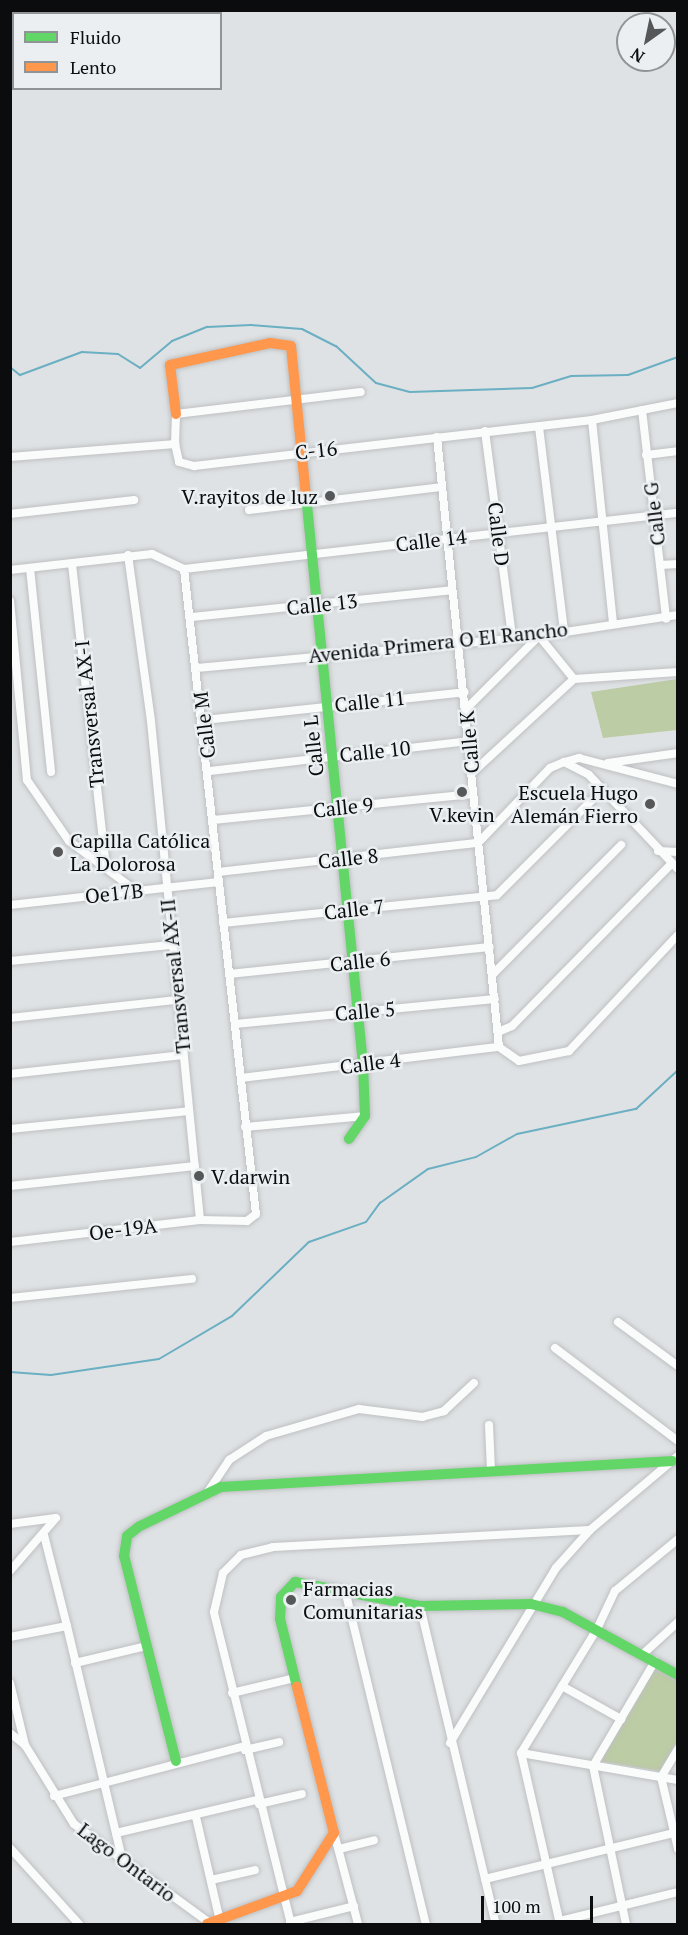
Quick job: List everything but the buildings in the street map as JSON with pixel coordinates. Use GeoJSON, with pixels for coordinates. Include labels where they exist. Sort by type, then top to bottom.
{"type":"FeatureCollection","features":[{"type":"Feature","properties":{"kind":"street","name":"Calle L"},"geometry":{"type":"LineString","coordinates":[[176,414],[170,365],[270,343],[291,346],[299,400],[300,451],[363,1065],[364,1116]]}},
{"type":"Feature","properties":{"kind":"street"},"geometry":{"type":"LineString","coordinates":[[10,457],[175,444],[176,414],[361,392]]}},
{"type":"Feature","properties":{"kind":"street","name":"C-16"},"geometry":{"type":"LineString","coordinates":[[175,444],[179,462],[194,466],[300,451],[539,427],[592,420],[678,403]]}},
{"type":"Feature","properties":{"kind":"street","name":"Calle G"},"geometry":{"type":"LineString","coordinates":[[642,410],[666,619]]}},
{"type":"Feature","properties":{"kind":"street"},"geometry":{"type":"LineString","coordinates":[[592,420],[612,623]]}},
{"type":"Feature","properties":{"kind":"street"},"geometry":{"type":"LineString","coordinates":[[539,427],[564,630]]}},
{"type":"Feature","properties":{"kind":"street","name":"Calle D"},"geometry":{"type":"LineString","coordinates":[[485,431],[512,637]]}},
{"type":"Feature","properties":{"kind":"street","name":"Calle K"},"geometry":{"type":"LineString","coordinates":[[437,436],[457,640],[467,708],[473,794],[499,1047]]}},
{"type":"Feature","properties":{"kind":"street"},"geometry":{"type":"LineString","coordinates":[[646,455],[678,451]]}},
{"type":"Feature","properties":{"kind":"street"},"geometry":{"type":"LineString","coordinates":[[249,510],[441,487]]}},
{"type":"Feature","properties":{"kind":"street"},"geometry":{"type":"LineString","coordinates":[[10,514],[134,500]]}},
{"type":"Feature","properties":{"kind":"street","name":"Calle 14"},"geometry":{"type":"LineString","coordinates":[[184,569],[447,537],[678,513]]}},
{"type":"Feature","properties":{"kind":"street"},"geometry":{"type":"LineString","coordinates":[[10,570],[72,564],[128,555],[163,557],[184,569]]}},
{"type":"Feature","properties":{"kind":"street","name":"Transversal AX-II"},"geometry":{"type":"LineString","coordinates":[[128,555],[167,888],[170,945],[200,1220]]}},
{"type":"Feature","properties":{"kind":"street","name":"Transversal AX-I"},"geometry":{"type":"LineString","coordinates":[[72,564],[105,865]]}},
{"type":"Feature","properties":{"kind":"street"},"geometry":{"type":"LineString","coordinates":[[660,565],[678,564]]}},
{"type":"Feature","properties":{"kind":"street"},"geometry":{"type":"LineString","coordinates":[[30,568],[51,772]]}},
{"type":"Feature","properties":{"kind":"street","name":"Calle M"},"geometry":{"type":"LineString","coordinates":[[184,569],[192,617],[210,771],[219,882]]}},
{"type":"Feature","properties":{"kind":"street","name":"Calle 13"},"geometry":{"type":"LineString","coordinates":[[192,617],[452,590]]}},
{"type":"Feature","properties":{"kind":"street"},"geometry":{"type":"LineString","coordinates":[[10,601],[27,780],[55,826],[135,890]]}},
{"type":"Feature","properties":{"kind":"street","name":"Avenida Primera O El Rancho"},"geometry":{"type":"LineString","coordinates":[[197,668],[457,640],[539,636],[564,630],[612,623],[666,619],[678,615]]}},
{"type":"Feature","properties":{"kind":"street"},"geometry":{"type":"LineString","coordinates":[[467,708],[539,636],[574,679]]}},
{"type":"Feature","properties":{"kind":"street"},"geometry":{"type":"LineString","coordinates":[[472,773],[574,679],[678,672]]}},
{"type":"Feature","properties":{"kind":"street","name":"Calle 11"},"geometry":{"type":"LineString","coordinates":[[204,720],[464,692]]}},
{"type":"Feature","properties":{"kind":"street","name":"Calle 10"},"geometry":{"type":"LineString","coordinates":[[210,771],[468,741]]}},
{"type":"Feature","properties":{"kind":"street"},"geometry":{"type":"LineString","coordinates":[[603,763],[678,753]]}},
{"type":"Feature","properties":{"kind":"street"},"geometry":{"type":"LineString","coordinates":[[478,843],[549,768],[564,762],[603,763],[678,784]]}},
{"type":"Feature","properties":{"kind":"street"},"geometry":{"type":"LineString","coordinates":[[564,762],[589,776],[603,789],[658,851],[678,869]]}},
{"type":"Feature","properties":{"kind":"street"},"geometry":{"type":"LineString","coordinates":[[589,776],[593,762]]}},
{"type":"Feature","properties":{"kind":"street"},"geometry":{"type":"LineString","coordinates":[[484,896],[497,895],[603,789]]}},
{"type":"Feature","properties":{"kind":"street","name":"Calle 9"},"geometry":{"type":"LineString","coordinates":[[213,820],[473,794]]}},
{"type":"Feature","properties":{"kind":"street","name":"Calle 8"},"geometry":{"type":"LineString","coordinates":[[218,872],[478,843]]}},
{"type":"Feature","properties":{"kind":"street"},"geometry":{"type":"LineString","coordinates":[[493,974],[621,845]]}},
{"type":"Feature","properties":{"kind":"street"},"geometry":{"type":"LineString","coordinates":[[658,851],[678,852]]}},
{"type":"Feature","properties":{"kind":"street"},"geometry":{"type":"LineString","coordinates":[[498,1032],[512,1026],[672,862]]}},
{"type":"Feature","properties":{"kind":"street"},"geometry":{"type":"LineString","coordinates":[[219,882],[245,1127],[364,1116]]}},
{"type":"Feature","properties":{"kind":"street","name":"Oe17B"},"geometry":{"type":"LineString","coordinates":[[10,905],[219,882]]}},
{"type":"Feature","properties":{"kind":"street","name":"Calle 7"},"geometry":{"type":"LineString","coordinates":[[223,922],[484,896]]}},
{"type":"Feature","properties":{"kind":"street"},"geometry":{"type":"LineString","coordinates":[[499,1047],[519,1061],[568,1051],[678,935]]}},
{"type":"Feature","properties":{"kind":"street"},"geometry":{"type":"LineString","coordinates":[[10,961],[170,945]]}},
{"type":"Feature","properties":{"kind":"street","name":"Calle 6"},"geometry":{"type":"LineString","coordinates":[[229,974],[490,947]]}},
{"type":"Feature","properties":{"kind":"street","name":"Calle 5"},"geometry":{"type":"LineString","coordinates":[[235,1024],[495,999]]}},
{"type":"Feature","properties":{"kind":"street"},"geometry":{"type":"LineString","coordinates":[[10,1018],[177,1000]]}},
{"type":"Feature","properties":{"kind":"street","name":"Calle 4"},"geometry":{"type":"LineString","coordinates":[[241,1078],[499,1047]]}},
{"type":"Feature","properties":{"kind":"street"},"geometry":{"type":"LineString","coordinates":[[10,1074],[183,1055]]}},
{"type":"Feature","properties":{"kind":"street"},"geometry":{"type":"LineString","coordinates":[[10,1129],[189,1112]]}},
{"type":"Feature","properties":{"kind":"street"},"geometry":{"type":"LineString","coordinates":[[349,1139],[364,1116]]}},
{"type":"Feature","properties":{"kind":"street","name":"Oe-19A"},"geometry":{"type":"LineString","coordinates":[[10,1242],[200,1220],[250,1220],[256,1210],[245,1127]]}},
{"type":"Feature","properties":{"kind":"street"},"geometry":{"type":"LineString","coordinates":[[10,1186],[195,1166]]}},
{"type":"Feature","properties":{"kind":"street"},"geometry":{"type":"LineString","coordinates":[[10,1298],[192,1279]]}},
{"type":"Feature","properties":{"kind":"street"},"geometry":{"type":"LineString","coordinates":[[618,1322],[678,1366]]}},
{"type":"Feature","properties":{"kind":"street"},"geometry":{"type":"LineString","coordinates":[[555,1348],[678,1441]]}},
{"type":"Feature","properties":{"kind":"street"},"geometry":{"type":"LineString","coordinates":[[207,1494],[229,1460],[266,1436],[359,1409],[422,1417],[444,1411],[474,1383]]}},
{"type":"Feature","properties":{"kind":"street"},"geometry":{"type":"LineString","coordinates":[[489,1425],[491,1470]]}},
{"type":"Feature","properties":{"kind":"street"},"geometry":{"type":"LineString","coordinates":[[176,1761],[124,1556],[126,1536],[221,1487],[675,1459]]}},
{"type":"Feature","properties":{"kind":"street"},"geometry":{"type":"LineString","coordinates":[[450,1743],[531,1605],[590,1530],[675,1459]]}},
{"type":"Feature","properties":{"kind":"street"},"geometry":{"type":"LineString","coordinates":[[10,1524],[54,1516],[55,1523],[10,1571]]}},
{"type":"Feature","properties":{"kind":"street"},"geometry":{"type":"LineString","coordinates":[[354,1906],[290,1923],[244,1748],[232,1693],[215,1594],[223,1573],[241,1556],[273,1547],[590,1530]]}},
{"type":"Feature","properties":{"kind":"street"},"geometry":{"type":"LineString","coordinates":[[44,1535],[123,1862]]}},
{"type":"Feature","properties":{"kind":"street"},"geometry":{"type":"LineString","coordinates":[[678,1539],[615,1591],[597,1629],[521,1753],[560,1923],[678,1892]]}},
{"type":"Feature","properties":{"kind":"street"},"geometry":{"type":"LineString","coordinates":[[358,1924],[280,1619],[284,1591],[310,1581],[420,1606],[531,1605],[597,1629],[678,1675]]}},
{"type":"Feature","properties":{"kind":"street"},"geometry":{"type":"LineString","coordinates":[[345,1590],[426,1924]]}},
{"type":"Feature","properties":{"kind":"street"},"geometry":{"type":"LineString","coordinates":[[420,1606],[450,1743],[496,1924]]}},
{"type":"Feature","properties":{"kind":"street"},"geometry":{"type":"LineString","coordinates":[[643,1654],[678,1622]]}},
{"type":"Feature","properties":{"kind":"street"},"geometry":{"type":"LineString","coordinates":[[10,1637],[67,1626]]}},
{"type":"Feature","properties":{"kind":"street"},"geometry":{"type":"LineString","coordinates":[[75,1663],[147,1646]]}},
{"type":"Feature","properties":{"kind":"street"},"geometry":{"type":"LineString","coordinates":[[626,1924],[593,1766],[655,1661]]}},
{"type":"Feature","properties":{"kind":"street"},"geometry":{"type":"LineString","coordinates":[[232,1693],[295,1678]]}},
{"type":"Feature","properties":{"kind":"street"},"geometry":{"type":"LineString","coordinates":[[10,1683],[25,1745]]}},
{"type":"Feature","properties":{"kind":"street"},"geometry":{"type":"LineString","coordinates":[[562,1686],[621,1719]]}},
{"type":"Feature","properties":{"kind":"street","name":"Lago Ontario"},"geometry":{"type":"LineString","coordinates":[[10,1733],[25,1745],[54,1796],[74,1824],[123,1862],[212,1922]]}},
{"type":"Feature","properties":{"kind":"street"},"geometry":{"type":"LineString","coordinates":[[54,1796],[176,1761],[279,1742]]}},
{"type":"Feature","properties":{"kind":"street"},"geometry":{"type":"LineString","coordinates":[[678,1749],[661,1777],[678,1849]]}},
{"type":"Feature","properties":{"kind":"street"},"geometry":{"type":"LineString","coordinates":[[521,1753],[678,1780]]}},
{"type":"Feature","properties":{"kind":"street"},"geometry":{"type":"LineString","coordinates":[[116,1833],[302,1794]]}},
{"type":"Feature","properties":{"kind":"street"},"geometry":{"type":"LineString","coordinates":[[196,1817],[211,1880],[212,1922],[282,1897],[303,1886],[334,1833]]}},
{"type":"Feature","properties":{"kind":"street"},"geometry":{"type":"LineString","coordinates":[[484,1880],[545,1862],[676,1833]]}},
{"type":"Feature","properties":{"kind":"street"},"geometry":{"type":"LineString","coordinates":[[339,1849],[374,1840]]}},
{"type":"Feature","properties":{"kind":"street"},"geometry":{"type":"LineString","coordinates":[[10,1848],[78,1924]]}},
{"type":"Feature","properties":{"kind":"street"},"geometry":{"type":"LineString","coordinates":[[211,1880],[255,1870]]}},
{"type":"Feature","properties":{"kind":"green space"},"geometry":{"type":"Polygon","coordinates":[[[677,679],[677,730],[603,738],[591,692],[677,679]]]}},
{"type":"Feature","properties":{"kind":"green space"},"geometry":{"type":"Polygon","coordinates":[[[655,1666],[677,1680],[677,1741],[660,1771],[599,1761],[655,1666]]]}},
{"type":"Feature","properties":{"kind":"waterway"},"geometry":{"type":"LineString","coordinates":[[10,367],[20,375],[82,352],[118,354],[140,368],[172,341],[207,327],[251,325],[302,329],[336,346],[376,383],[410,392],[532,388],[571,376],[628,375],[678,357]]}},
{"type":"Feature","properties":{"kind":"waterway"},"geometry":{"type":"LineString","coordinates":[[10,1372],[51,1375],[159,1359],[232,1316],[309,1242],[366,1222],[380,1203],[428,1169],[476,1157],[517,1134],[636,1109],[678,1070]]}},
{"type":"Feature","properties":{"kind":"traffic: fast"},"geometry":{"type":"LineString","coordinates":[[306,495],[363,1064],[365,1116],[349,1139]]}},
{"type":"Feature","properties":{"kind":"traffic: fast"},"geometry":{"type":"LineString","coordinates":[[176,1761],[124,1556],[127,1536],[140,1526],[221,1487],[672,1461]]}},
{"type":"Feature","properties":{"kind":"traffic: fast"},"geometry":{"type":"LineString","coordinates":[[297,1687],[280,1619],[281,1597],[295,1582],[420,1606],[531,1604],[563,1612],[678,1675]]}},
{"type":"Feature","properties":{"kind":"traffic: slow"},"geometry":{"type":"LineString","coordinates":[[176,414],[170,365],[270,343],[291,346],[306,495]]}},
{"type":"Feature","properties":{"kind":"traffic: slow"},"geometry":{"type":"LineString","coordinates":[[207,1924],[297,1891],[334,1833],[297,1687]]}},
{"type":"Feature","properties":{"kind":"place","name":"V.rayitos de luz"},"geometry":{"type":"Point","coordinates":[330,496]}},
{"type":"Feature","properties":{"kind":"place","name":"V.kevin"},"geometry":{"type":"Point","coordinates":[462,792]}},
{"type":"Feature","properties":{"kind":"place","name":"Escuela Hugo Alemán Fierro"},"geometry":{"type":"Point","coordinates":[650,804]}},
{"type":"Feature","properties":{"kind":"place","name":"Capilla Católica La Dolorosa"},"geometry":{"type":"Point","coordinates":[58,852]}},
{"type":"Feature","properties":{"kind":"place","name":"V.darwin"},"geometry":{"type":"Point","coordinates":[199,1176]}},
{"type":"Feature","properties":{"kind":"place","name":"Farmacias Comunitarias"},"geometry":{"type":"Point","coordinates":[291,1600]}}]}
